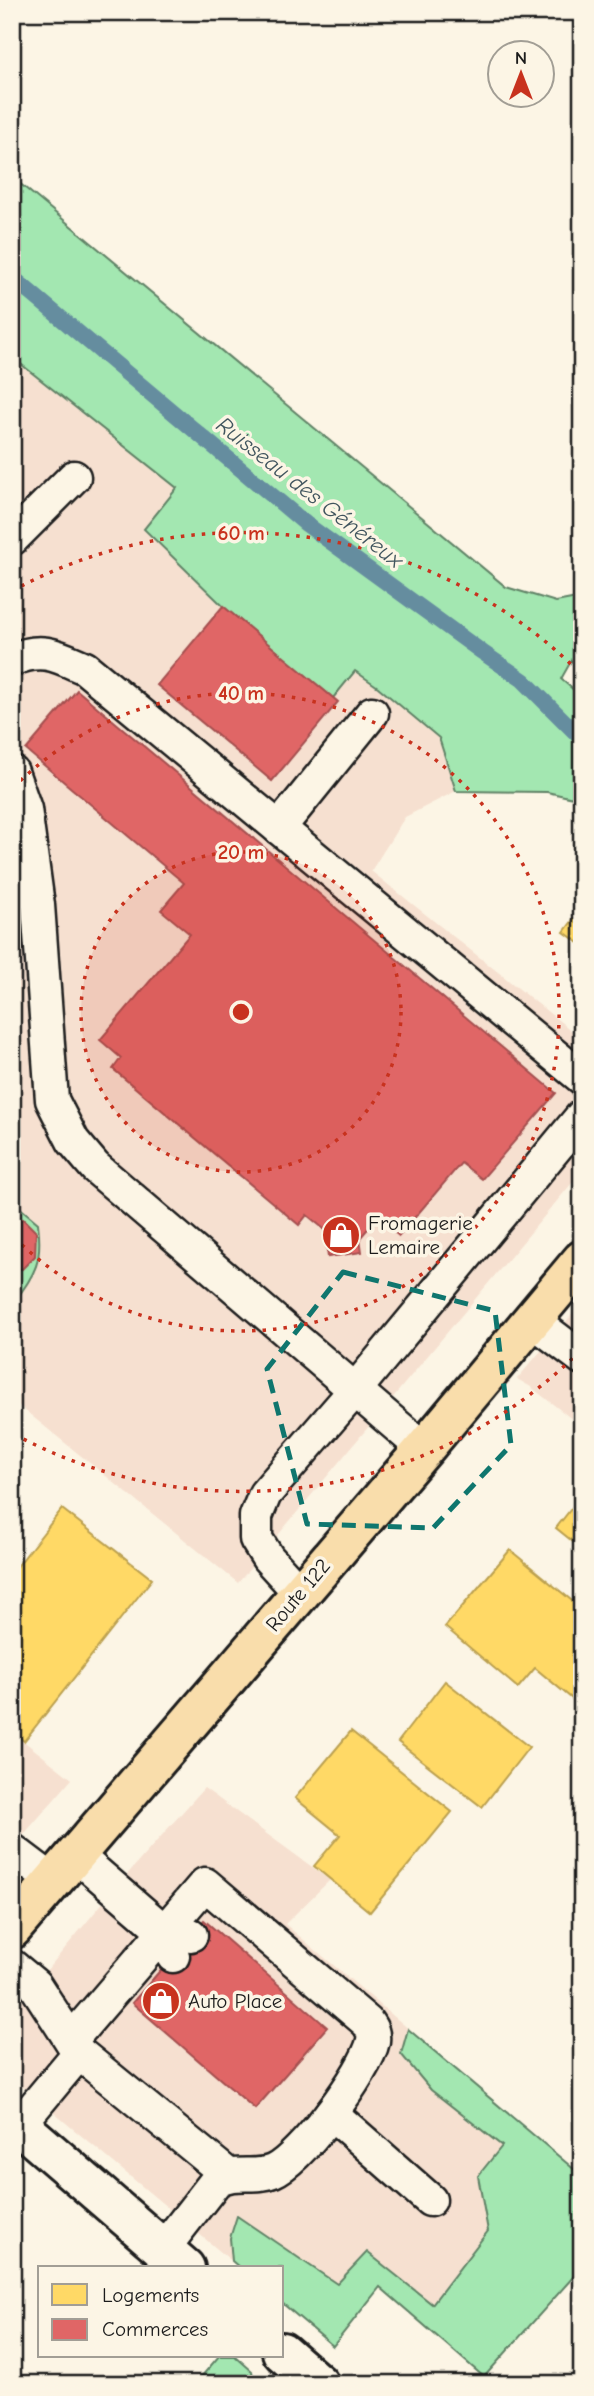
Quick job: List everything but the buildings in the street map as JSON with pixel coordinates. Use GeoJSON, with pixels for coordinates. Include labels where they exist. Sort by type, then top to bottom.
{"type":"FeatureCollection","features":[{"type":"Feature","properties":{"kind":"main road","name":"Route 122"},"geometry":{"type":"LineString","coordinates":[[12,1928],[424,1449],[582,1260]]}},
{"type":"Feature","properties":{"kind":"street"},"geometry":{"type":"LineString","coordinates":[[15,2122],[174,2258]]}},
{"type":"Feature","properties":{"kind":"street"},"geometry":{"type":"LineString","coordinates":[[284,2354],[319,2384]]}},
{"type":"Feature","properties":{"kind":"lane"},"geometry":{"type":"LineString","coordinates":[[12,540],[74,477]]}},
{"type":"Feature","properties":{"kind":"lane"},"geometry":{"type":"LineString","coordinates":[[12,660],[30,653],[52,653],[85,668],[582,1078]]}},
{"type":"Feature","properties":{"kind":"lane"},"geometry":{"type":"LineString","coordinates":[[279,828],[372,713]]}},
{"type":"Feature","properties":{"kind":"lane"},"geometry":{"type":"LineString","coordinates":[[12,772],[25,808],[38,905],[52,1100],[73,1141],[95,1167],[424,1449]]}},
{"type":"Feature","properties":{"kind":"lane"},"geometry":{"type":"LineString","coordinates":[[300,1593],[268,1558],[256,1539],[256,1516],[265,1494],[355,1390],[582,1116]]}},
{"type":"Feature","properties":{"kind":"lane"},"geometry":{"type":"LineString","coordinates":[[532,1320],[582,1358]]}},
{"type":"Feature","properties":{"kind":"lane"},"geometry":{"type":"LineString","coordinates":[[12,1850],[65,1868],[176,1941]]}},
{"type":"Feature","properties":{"kind":"lane"},"geometry":{"type":"LineString","coordinates":[[15,2122],[75,2047],[176,1941],[205,1884],[367,2022],[373,2031],[373,2042],[365,2064],[347,2094],[287,2162],[272,2172],[227,2174],[216,2181],[202,2197],[174,2258]]}},
{"type":"Feature","properties":{"kind":"lane"},"geometry":{"type":"LineString","coordinates":[[12,1966],[35,1985],[75,2047],[227,2174]]}},
{"type":"Feature","properties":{"kind":"lane"},"geometry":{"type":"LineString","coordinates":[[331,2113],[430,2200]]}},
{"type":"Feature","properties":{"kind":"highlighted area"},"geometry":{"type":"Polygon","coordinates":[[[343,1272],[495,1311],[511,1445],[433,1528],[307,1524],[267,1369],[343,1272]]]}},
{"type":"Feature","properties":{"kind":"shaded area"},"geometry":{"type":"Polygon","coordinates":[[[69,223],[506,587],[556,602],[582,597],[582,649],[570,663],[542,715],[547,792],[456,791],[405,817],[371,871],[582,1039],[582,1171],[238,1583],[12,1400],[12,287],[69,223]]]}},
{"type":"Feature","properties":{"kind":"shaded area"},"geometry":{"type":"Polygon","coordinates":[[[582,1303],[582,1427],[517,1379],[582,1303]]]}},
{"type":"Feature","properties":{"kind":"shaded area"},"geometry":{"type":"Polygon","coordinates":[[[12,1732],[72,1779],[12,1848],[12,1732]]]}},
{"type":"Feature","properties":{"kind":"shaded area"},"geometry":{"type":"Polygon","coordinates":[[[204,1788],[330,1880],[285,1924],[582,2176],[582,2267],[484,2377],[380,2287],[333,2346],[284,2305],[284,2266],[238,2266],[12,2078],[12,2012],[115,1888],[204,1788]]]}},
{"type":"Feature","properties":{"kind":"green space"},"geometry":{"type":"Polygon","coordinates":[[[12,177],[506,587],[556,602],[582,597],[582,649],[561,679],[582,697],[582,800],[547,792],[456,791],[439,738],[355,671],[333,698],[223,606],[144,529],[177,488],[12,357],[12,177]]]}},
{"type":"Feature","properties":{"kind":"green space"},"geometry":{"type":"Polygon","coordinates":[[[12,1201],[38,1223],[39,1249],[32,1276],[12,1305],[12,1201]]]}},
{"type":"Feature","properties":{"kind":"green space"},"geometry":{"type":"Polygon","coordinates":[[[408,2029],[582,2176],[582,2267],[484,2377],[380,2287],[333,2346],[284,2305],[284,2266],[238,2266],[232,2261],[230,2238],[237,2216],[337,2284],[367,2252],[432,2304],[488,2231],[478,2176],[502,2146],[431,2090],[401,2054],[408,2029]]]}},
{"type":"Feature","properties":{"kind":"green space"},"geometry":{"type":"Polygon","coordinates":[[[217,2358],[237,2358],[252,2371],[254,2384],[195,2384],[217,2358]]]}},
{"type":"Feature","properties":{"kind":"waterway","name":"Ruisseau des Généreux"},"geometry":{"type":"LineString","coordinates":[[12,277],[306,524],[523,680],[582,739]]}},
{"type":"Feature","properties":{"kind":"place","name":"Fromagerie Lemaire"},"geometry":{"type":"Point","coordinates":[341,1235]}},
{"type":"Feature","properties":{"kind":"place","name":"Auto Place"},"geometry":{"type":"Point","coordinates":[161,2001]}}]}
